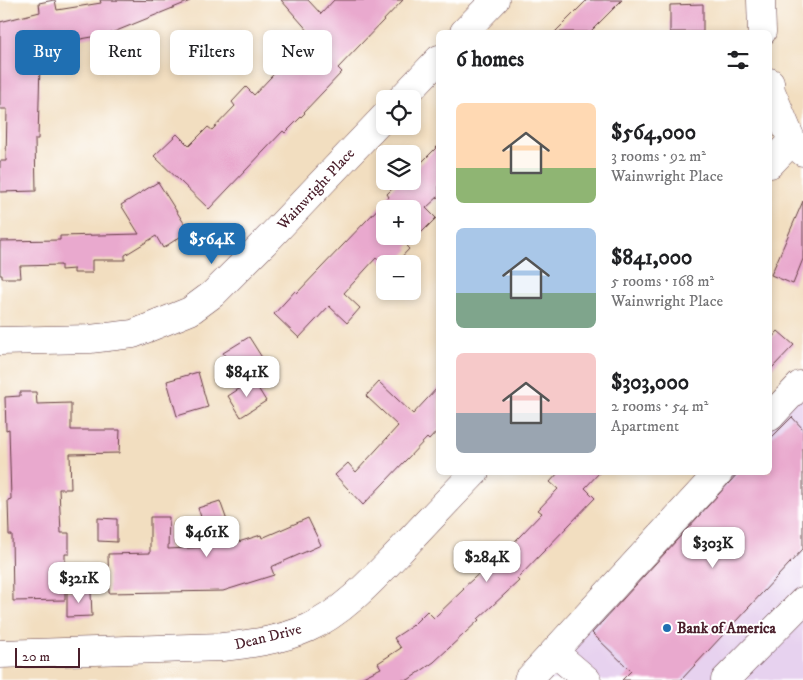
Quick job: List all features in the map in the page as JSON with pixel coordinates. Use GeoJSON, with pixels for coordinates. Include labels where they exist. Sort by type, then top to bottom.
{"type":"FeatureCollection","features":[{"type":"Feature","properties":{"kind":"street"},"geometry":{"type":"LineString","coordinates":[[466,30],[495,0]]}},
{"type":"Feature","properties":{"kind":"street"},"geometry":{"type":"LineString","coordinates":[[761,0],[762,30]]}},
{"type":"Feature","properties":{"kind":"street"},"geometry":{"type":"LineString","coordinates":[[410,90],[436,62]]}},
{"type":"Feature","properties":{"kind":"street"},"geometry":{"type":"LineString","coordinates":[[772,93],[797,146],[772,163]]}},
{"type":"Feature","properties":{"kind":"street","name":"Wainwright Place"},"geometry":{"type":"LineString","coordinates":[[0,341],[90,339],[133,334],[190,311],[214,294],[376,125]]}},
{"type":"Feature","properties":{"kind":"street"},"geometry":{"type":"LineString","coordinates":[[772,415],[800,385],[803,385]]}},
{"type":"Feature","properties":{"kind":"street","name":"Dean Drive"},"geometry":{"type":"LineString","coordinates":[[0,654],[222,648],[251,644],[308,628],[336,610],[364,588],[472,475]]}},
{"type":"Feature","properties":{"kind":"street"},"geometry":{"type":"LineString","coordinates":[[528,680],[716,475]]}},
{"type":"Feature","properties":{"kind":"street"},"geometry":{"type":"LineString","coordinates":[[725,680],[803,601]]}},
{"type":"Feature","properties":{"kind":"street"},"geometry":{"type":"LineString","coordinates":[[554,652],[587,680]]}},
{"type":"Feature","properties":{"kind":"shaded area"},"geometry":{"type":"Polygon","coordinates":[[[803,385],[803,680],[528,680],[717,475],[772,475],[772,415],[803,385]]]}},
{"type":"Feature","properties":{"kind":"building"},"geometry":{"type":"Polygon","coordinates":[[[55,0],[57,10],[101,3],[100,0],[190,1],[119,30],[90,30],[90,37],[80,39],[80,30],[15,30],[15,75],[40,75],[38,139],[35,139],[36,191],[0,192],[0,161],[6,161],[7,109],[0,109],[0,22],[40,12],[39,3],[55,0]]]}},
{"type":"Feature","properties":{"kind":"building"},"geometry":{"type":"Polygon","coordinates":[[[281,0],[308,0],[321,14],[334,0],[403,0],[338,68],[342,72],[305,113],[285,133],[283,131],[209,209],[154,156],[177,134],[189,146],[208,127],[212,130],[235,106],[232,102],[246,87],[254,95],[273,75],[332,75],[332,30],[307,30],[281,0]]]}},
{"type":"Feature","properties":{"kind":"building"},"geometry":{"type":"Polygon","coordinates":[[[587,0],[622,0],[592,30],[557,30],[587,0]]]}},
{"type":"Feature","properties":{"kind":"building"},"geometry":{"type":"Polygon","coordinates":[[[703,4],[703,30],[670,30],[670,5],[703,4]]]}},
{"type":"Feature","properties":{"kind":"building"},"geometry":{"type":"Polygon","coordinates":[[[436,148],[436,199],[426,208],[436,218],[421,233],[421,200],[386,200],[389,197],[387,194],[391,190],[421,190],[421,163],[436,148]]]}},
{"type":"Feature","properties":{"kind":"building"},"geometry":{"type":"Polygon","coordinates":[[[158,182],[189,231],[163,248],[156,236],[125,255],[125,260],[92,260],[92,273],[74,273],[74,269],[61,270],[61,265],[20,266],[21,278],[2,278],[2,275],[0,275],[0,241],[60,240],[60,236],[139,234],[121,205],[158,182]]]}},
{"type":"Feature","properties":{"kind":"building"},"geometry":{"type":"Polygon","coordinates":[[[803,201],[803,259],[793,284],[772,275],[803,201]]]}},
{"type":"Feature","properties":{"kind":"building"},"geometry":{"type":"Polygon","coordinates":[[[376,211],[376,245],[409,245],[407,247],[409,249],[403,255],[376,255],[376,258],[344,293],[360,308],[347,323],[329,306],[299,338],[274,314],[295,291],[297,293],[376,211]]]}},
{"type":"Feature","properties":{"kind":"building"},"geometry":{"type":"Polygon","coordinates":[[[778,331],[794,345],[772,368],[772,338],[778,331]]]}},
{"type":"Feature","properties":{"kind":"building"},"geometry":{"type":"Polygon","coordinates":[[[249,337],[268,367],[242,383],[223,353],[249,337]]]}},
{"type":"Feature","properties":{"kind":"building"},"geometry":{"type":"Polygon","coordinates":[[[198,372],[208,407],[177,416],[167,381],[198,372]]]}},
{"type":"Feature","properties":{"kind":"building"},"geometry":{"type":"Polygon","coordinates":[[[253,380],[266,401],[241,417],[228,396],[253,380]]]}},
{"type":"Feature","properties":{"kind":"building"},"geometry":{"type":"Polygon","coordinates":[[[379,382],[413,414],[436,389],[436,432],[429,440],[427,438],[363,505],[335,475],[348,463],[356,472],[398,426],[366,396],[379,382]]]}},
{"type":"Feature","properties":{"kind":"building"},"geometry":{"type":"Polygon","coordinates":[[[20,392],[36,392],[37,404],[71,403],[71,430],[120,430],[119,453],[70,454],[71,489],[59,489],[61,533],[69,533],[69,554],[65,554],[65,600],[13,601],[12,535],[9,535],[8,500],[11,499],[9,429],[6,430],[5,397],[20,396],[20,392]]]}},
{"type":"Feature","properties":{"kind":"building"},"geometry":{"type":"Polygon","coordinates":[[[792,417],[803,429],[803,549],[681,680],[622,680],[631,671],[592,633],[736,475],[772,475],[772,437],[792,417]]]}},
{"type":"Feature","properties":{"kind":"building"},"geometry":{"type":"Polygon","coordinates":[[[556,475],[597,475],[585,488],[595,498],[517,579],[519,581],[434,662],[408,680],[357,680],[381,668],[378,663],[401,648],[394,638],[412,626],[427,611],[434,618],[484,569],[476,560],[489,548],[498,559],[542,513],[538,510],[558,489],[550,482],[556,475]]]}},
{"type":"Feature","properties":{"kind":"building"},"geometry":{"type":"Polygon","coordinates":[[[220,501],[235,543],[261,535],[262,538],[308,518],[321,545],[271,567],[274,575],[223,591],[109,593],[108,554],[150,553],[150,517],[169,517],[168,549],[211,547],[198,508],[220,501]]]}},
{"type":"Feature","properties":{"kind":"building"},"geometry":{"type":"Polygon","coordinates":[[[98,518],[117,519],[117,542],[98,541],[98,518]]]}},
{"type":"Feature","properties":{"kind":"building"},"geometry":{"type":"Polygon","coordinates":[[[67,592],[91,592],[92,616],[67,617],[67,592]]]}},
{"type":"Feature","properties":{"kind":"place","name":"Bank of America"},"geometry":{"type":"Point","coordinates":[667,628]}}]}
